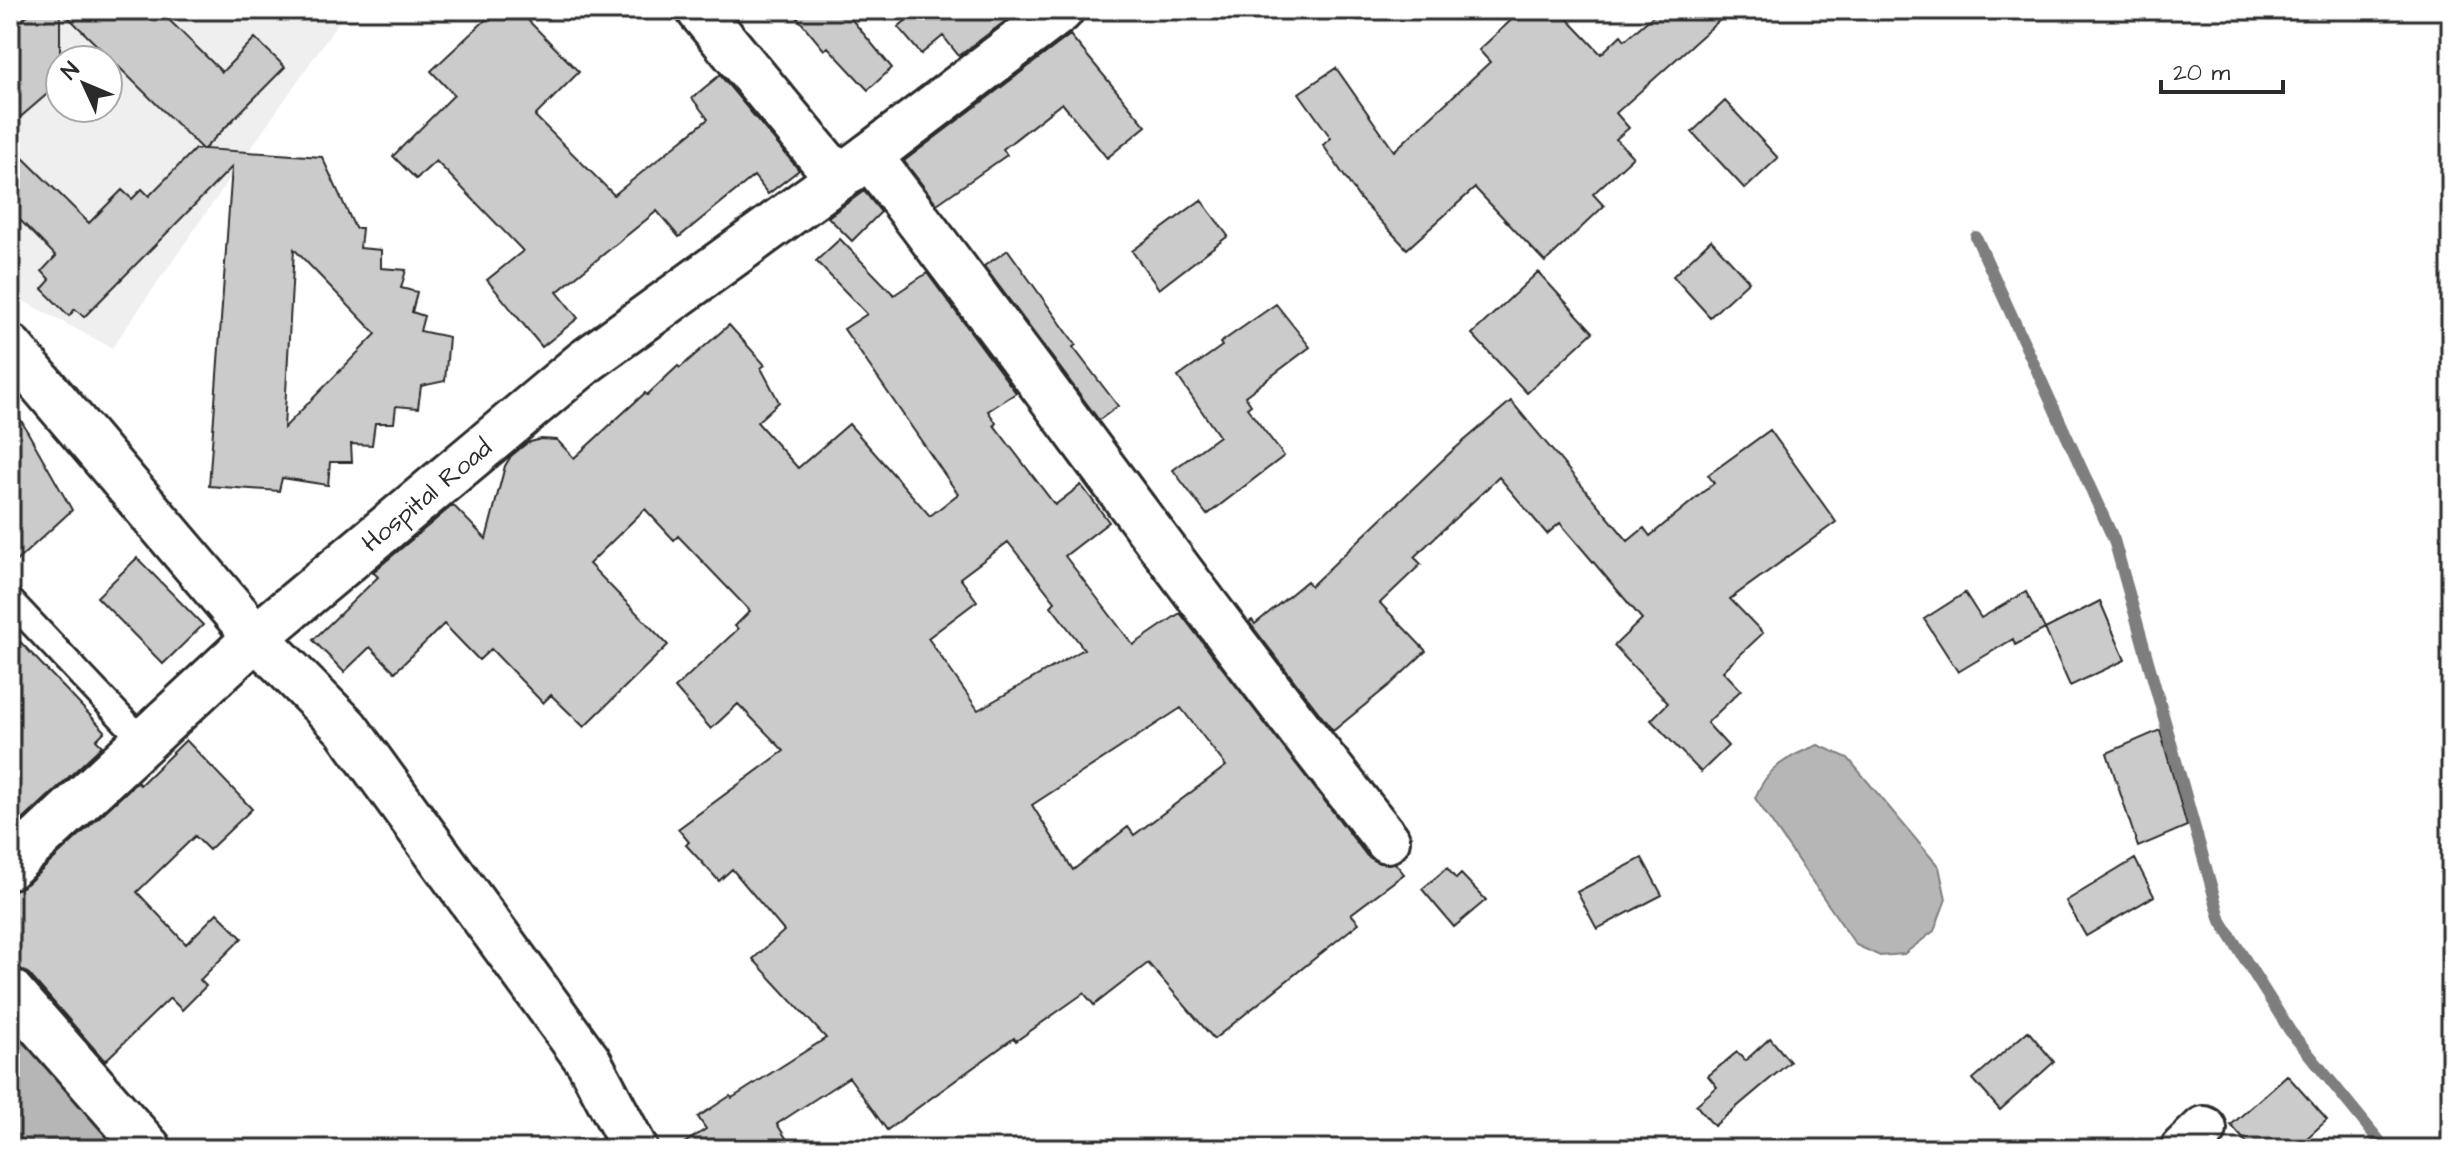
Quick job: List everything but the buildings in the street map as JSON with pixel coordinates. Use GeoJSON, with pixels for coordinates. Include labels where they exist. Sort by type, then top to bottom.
{"type":"FeatureCollection","features":[{"type":"Feature","properties":{"kind":"street"},"geometry":{"type":"LineString","coordinates":[[699,10],[972,289],[1303,736],[1387,840]]}},
{"type":"Feature","properties":{"kind":"street","name":"Hospital Road"},"geometry":{"type":"LineString","coordinates":[[10,866],[256,637],[586,361],[853,167],[1061,10]]}},
{"type":"Feature","properties":{"kind":"street"},"geometry":{"type":"LineString","coordinates":[[10,347],[256,637],[346,728],[589,1062],[635,1149]]}},
{"type":"Feature","properties":{"kind":"street"},"geometry":{"type":"LineString","coordinates":[[10,991],[149,1149]]}},
{"type":"Feature","properties":{"kind":"lane"},"geometry":{"type":"LineString","coordinates":[[10,600],[145,743]]}},
{"type":"Feature","properties":{"kind":"shaded area"},"geometry":{"type":"Polygon","coordinates":[[[10,10],[347,10],[112,348],[10,294],[10,10]]]}},
{"type":"Feature","properties":{"kind":"shaded area"},"geometry":{"type":"Polygon","coordinates":[[[1818,745],[1848,758],[1939,867],[1946,899],[1934,931],[1904,954],[1880,956],[1856,945],[1755,798],[1766,778],[1780,764],[1818,745]]]}},
{"type":"Feature","properties":{"kind":"shaded area"},"geometry":{"type":"Polygon","coordinates":[[[10,1034],[52,1066],[124,1149],[10,1149],[10,1034]]]}},
{"type":"Feature","properties":{"kind":"waterway"},"geometry":{"type":"LineString","coordinates":[[1976,237],[2114,540],[2221,921],[2290,1031],[2386,1149]]}}]}
